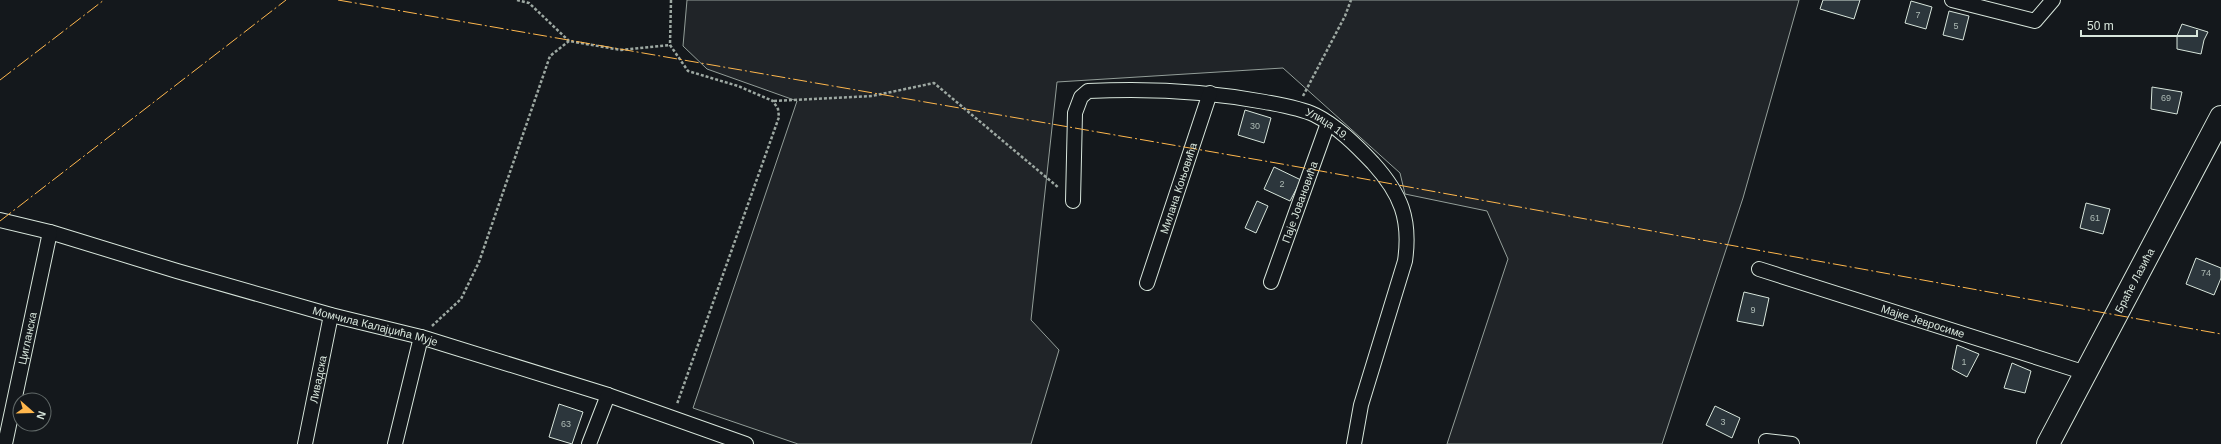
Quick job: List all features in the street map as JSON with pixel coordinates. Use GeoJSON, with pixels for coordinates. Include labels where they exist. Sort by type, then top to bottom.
{"type":"FeatureCollection","features":[{"type":"Feature","properties":{"kind":"main road","name":"Браће Лазића"},"geometry":{"type":"LineString","coordinates":[[2048,444],[2221,117]]}},
{"type":"Feature","properties":{"kind":"street"},"geometry":{"type":"LineString","coordinates":[[1952,0],[2035,21],[2053,0]]}},
{"type":"Feature","properties":{"kind":"street","name":"Улица 19."},"geometry":{"type":"LineString","coordinates":[[1073,201],[1074,113],[1081,97],[1088,91],[1180,91],[1210,93],[1296,109],[1313,114],[1328,123],[1357,146],[1386,178],[1403,208],[1407,229],[1405,261],[1361,405],[1354,444]]}},
{"type":"Feature","properties":{"kind":"street","name":"Милана Коњовића"},"geometry":{"type":"LineString","coordinates":[[1147,283],[1210,93]]}},
{"type":"Feature","properties":{"kind":"street","name":"Паје Јовановића"},"geometry":{"type":"LineString","coordinates":[[1271,282],[1328,123]]}},
{"type":"Feature","properties":{"kind":"street","name":"Момчила Калајџића Мује"},"geometry":{"type":"LineString","coordinates":[[0,220],[50,232],[177,271],[420,337],[608,395],[746,444]]}},
{"type":"Feature","properties":{"kind":"street","name":"Цигланска"},"geometry":{"type":"LineString","coordinates":[[4,444],[50,232]]}},
{"type":"Feature","properties":{"kind":"street","name":"Мајке Јевросиме"},"geometry":{"type":"LineString","coordinates":[[1759,269],[2086,373]]}},
{"type":"Feature","properties":{"kind":"street","name":"Ливадска"},"geometry":{"type":"LineString","coordinates":[[305,444],[331,314]]}},
{"type":"Feature","properties":{"kind":"street"},"geometry":{"type":"LineString","coordinates":[[395,444],[420,337]]}},
{"type":"Feature","properties":{"kind":"street"},"geometry":{"type":"LineString","coordinates":[[588,444],[608,395]]}},
{"type":"Feature","properties":{"kind":"street"},"geometry":{"type":"LineString","coordinates":[[1766,441],[1792,444]]}},
{"type":"Feature","properties":{"kind":"path"},"geometry":{"type":"LineString","coordinates":[[516,0],[529,3],[569,40],[622,50],[670,45]]}},
{"type":"Feature","properties":{"kind":"path"},"geometry":{"type":"LineString","coordinates":[[671,0],[670,45],[688,71],[738,86],[773,101],[872,96],[934,83],[1073,201]]}},
{"type":"Feature","properties":{"kind":"path"},"geometry":{"type":"LineString","coordinates":[[1296,109],[1345,16],[1351,0]]}},
{"type":"Feature","properties":{"kind":"path"},"geometry":{"type":"LineString","coordinates":[[420,337],[461,299],[482,254],[550,56],[569,40]]}},
{"type":"Feature","properties":{"kind":"path"},"geometry":{"type":"LineString","coordinates":[[672,417],[779,117],[778,109],[773,101]]}},
{"type":"Feature","properties":{"kind":"shaded area"},"geometry":{"type":"Polygon","coordinates":[[[687,0],[1799,0],[1743,198],[1662,444],[1447,444],[1508,259],[1487,211],[1405,194],[1400,173],[1283,68],[1057,82],[1031,320],[1059,350],[1031,444],[798,444],[693,408],[797,101],[707,69],[683,46],[687,0]]]}},
{"type":"Feature","properties":{"kind":"building"},"geometry":{"type":"Polygon","coordinates":[[[1823,0],[1860,0],[1854,19],[1820,9],[1823,0]]]}},
{"type":"Feature","properties":{"kind":"building"},"geometry":{"type":"Polygon","coordinates":[[[1911,1],[1932,7],[1926,29],[1905,23],[1911,1]]]}},
{"type":"Feature","properties":{"kind":"building"},"geometry":{"type":"Polygon","coordinates":[[[1949,11],[1969,16],[1963,40],[1943,35],[1949,11]]]}},
{"type":"Feature","properties":{"kind":"building"},"geometry":{"type":"Polygon","coordinates":[[[2182,24],[2208,32],[2204,40],[2201,54],[2177,49],[2177,36],[2182,24]]]}},
{"type":"Feature","properties":{"kind":"building"},"geometry":{"type":"Polygon","coordinates":[[[2152,87],[2182,92],[2177,114],[2151,109],[2152,87]]]}},
{"type":"Feature","properties":{"kind":"building"},"geometry":{"type":"Polygon","coordinates":[[[1245,110],[1271,118],[1264,143],[1238,135],[1245,110]]]}},
{"type":"Feature","properties":{"kind":"building"},"geometry":{"type":"Polygon","coordinates":[[[1274,167],[1301,180],[1290,201],[1264,189],[1274,167]]]}},
{"type":"Feature","properties":{"kind":"building"},"geometry":{"type":"Polygon","coordinates":[[[1257,201],[1268,206],[1256,233],[1245,228],[1257,201]]]}},
{"type":"Feature","properties":{"kind":"building"},"geometry":{"type":"Polygon","coordinates":[[[2086,203],[2110,209],[2103,234],[2080,228],[2086,203]]]}},
{"type":"Feature","properties":{"kind":"building"},"geometry":{"type":"Polygon","coordinates":[[[2196,258],[2221,268],[2221,278],[2214,295],[2186,284],[2196,258]]]}},
{"type":"Feature","properties":{"kind":"building"},"geometry":{"type":"Polygon","coordinates":[[[1744,292],[1769,298],[1763,326],[1737,321],[1744,292]]]}},
{"type":"Feature","properties":{"kind":"building"},"geometry":{"type":"Polygon","coordinates":[[[1957,345],[1979,354],[1967,377],[1952,369],[1957,345]]]}},
{"type":"Feature","properties":{"kind":"building"},"geometry":{"type":"Polygon","coordinates":[[[2012,363],[2031,371],[2025,393],[2004,388],[2012,363]]]}},
{"type":"Feature","properties":{"kind":"building"},"geometry":{"type":"Polygon","coordinates":[[[559,404],[583,412],[572,444],[549,437],[559,404]]]}},
{"type":"Feature","properties":{"kind":"building"},"geometry":{"type":"Polygon","coordinates":[[[1715,406],[1740,418],[1732,438],[1706,425],[1715,406]]]}},
{"type":"Feature","properties":{"kind":"power"},"geometry":{"type":"LineString","coordinates":[[0,80],[104,0]]}},
{"type":"Feature","properties":{"kind":"power"},"geometry":{"type":"LineString","coordinates":[[0,221],[286,0]]}},
{"type":"Feature","properties":{"kind":"power"},"geometry":{"type":"LineString","coordinates":[[338,0],[1282,164],[2221,334]]}}]}
